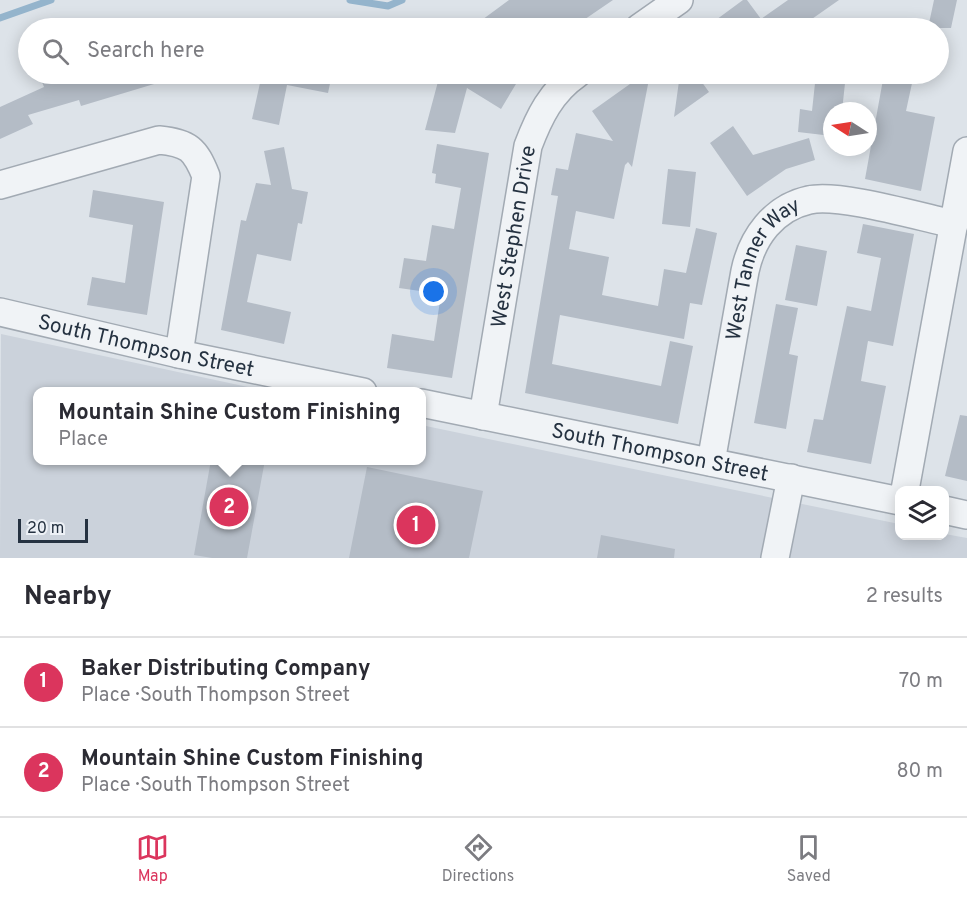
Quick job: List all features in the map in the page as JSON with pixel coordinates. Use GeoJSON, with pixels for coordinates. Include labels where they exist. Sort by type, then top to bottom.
{"type":"FeatureCollection","features":[{"type":"Feature","properties":{"kind":"street"},"geometry":{"type":"LineString","coordinates":[[653,18],[679,0]]}},
{"type":"Feature","properties":{"kind":"street","name":"West Stephen Drive"},"geometry":{"type":"LineString","coordinates":[[483,416],[528,146],[542,111],[562,84]]}},
{"type":"Feature","properties":{"kind":"street"},"geometry":{"type":"LineString","coordinates":[[0,185],[159,140],[179,142],[197,154],[206,176],[179,354]]}},
{"type":"Feature","properties":{"kind":"street"},"geometry":{"type":"LineString","coordinates":[[906,486],[967,151]]}},
{"type":"Feature","properties":{"kind":"street","name":"West Tanner Way"},"geometry":{"type":"LineString","coordinates":[[711,462],[749,251],[761,230],[783,212],[808,200],[835,198],[954,224]]}},
{"type":"Feature","properties":{"kind":"street","name":"South Thompson Street"},"geometry":{"type":"LineString","coordinates":[[0,312],[179,354],[339,387]]}},
{"type":"Feature","properties":{"kind":"street","name":"South Thompson Street"},"geometry":{"type":"LineString","coordinates":[[426,404],[895,500]]}},
{"type":"Feature","properties":{"kind":"street"},"geometry":{"type":"LineString","coordinates":[[775,558],[790,478]]}},
{"type":"Feature","properties":{"kind":"street"},"geometry":{"type":"LineString","coordinates":[[949,511],[967,515]]}},
{"type":"Feature","properties":{"kind":"shaded area"},"geometry":{"type":"Polygon","coordinates":[[[1,334],[247,387],[33,387],[33,465],[426,465],[426,426],[895,523],[895,540],[949,540],[949,535],[967,538],[967,558],[0,558],[1,334]]]}},
{"type":"Feature","properties":{"kind":"building"},"geometry":{"type":"Polygon","coordinates":[[[509,0],[613,0],[587,18],[485,18],[509,0]]]}},
{"type":"Feature","properties":{"kind":"building"},"geometry":{"type":"Polygon","coordinates":[[[743,0],[747,0],[760,18],[719,18],[743,0]]]}},
{"type":"Feature","properties":{"kind":"building"},"geometry":{"type":"Polygon","coordinates":[[[788,0],[839,0],[813,18],[762,18],[788,0]]]}},
{"type":"Feature","properties":{"kind":"building"},"geometry":{"type":"Polygon","coordinates":[[[934,0],[957,0],[951,28],[949,28],[949,18],[930,18],[934,0]]]}},
{"type":"Feature","properties":{"kind":"building"},"geometry":{"type":"Polygon","coordinates":[[[43,84],[154,84],[81,106],[79,100],[28,115],[33,124],[0,139],[0,107],[44,87],[43,84]]]}},
{"type":"Feature","properties":{"kind":"building"},"geometry":{"type":"Polygon","coordinates":[[[260,84],[330,84],[328,93],[287,85],[279,125],[252,119],[260,84]]]}},
{"type":"Feature","properties":{"kind":"building"},"geometry":{"type":"Polygon","coordinates":[[[437,84],[516,84],[501,109],[467,88],[455,133],[425,130],[437,84]]]}},
{"type":"Feature","properties":{"kind":"building"},"geometry":{"type":"Polygon","coordinates":[[[630,84],[648,84],[632,167],[628,162],[625,165],[614,219],[576,211],[569,249],[609,257],[602,295],[658,306],[664,269],[686,273],[696,228],[717,233],[702,305],[690,303],[684,339],[560,315],[552,364],[661,386],[670,341],[693,346],[678,424],[525,393],[558,196],[551,195],[556,168],[568,170],[576,133],[613,141],[592,111],[630,84]]]}},
{"type":"Feature","properties":{"kind":"building"},"geometry":{"type":"Polygon","coordinates":[[[679,84],[703,84],[709,92],[674,117],[679,84]]]}},
{"type":"Feature","properties":{"kind":"building"},"geometry":{"type":"Polygon","coordinates":[[[815,84],[845,84],[843,102],[823,102],[823,135],[798,132],[800,109],[812,111],[815,84]]]}},
{"type":"Feature","properties":{"kind":"building"},"geometry":{"type":"Polygon","coordinates":[[[882,84],[912,84],[906,111],[935,117],[921,191],[865,179],[869,156],[877,156],[877,113],[882,84]]]}},
{"type":"Feature","properties":{"kind":"building"},"geometry":{"type":"Polygon","coordinates":[[[733,126],[753,155],[809,138],[815,160],[786,169],[747,196],[710,143],[733,126]]]}},
{"type":"Feature","properties":{"kind":"building"},"geometry":{"type":"Polygon","coordinates":[[[437,144],[489,153],[452,378],[387,368],[392,334],[434,341],[441,294],[399,288],[404,258],[426,261],[432,225],[454,229],[461,188],[435,183],[436,174],[432,173],[437,144]]]}},
{"type":"Feature","properties":{"kind":"building"},"geometry":{"type":"Polygon","coordinates":[[[284,147],[292,189],[308,192],[302,224],[298,223],[291,261],[257,254],[247,302],[291,312],[284,344],[221,330],[241,220],[246,221],[256,183],[271,185],[264,151],[284,147]]]}},
{"type":"Feature","properties":{"kind":"building"},"geometry":{"type":"Polygon","coordinates":[[[668,169],[696,172],[690,227],[662,224],[668,169]]]}},
{"type":"Feature","properties":{"kind":"building"},"geometry":{"type":"Polygon","coordinates":[[[93,190],[164,202],[147,315],[87,305],[92,277],[125,283],[133,225],[89,217],[93,190]]]}},
{"type":"Feature","properties":{"kind":"building"},"geometry":{"type":"Polygon","coordinates":[[[863,224],[914,234],[893,346],[868,341],[861,381],[886,386],[871,464],[807,452],[814,419],[823,420],[847,306],[871,311],[881,258],[857,253],[863,224]]]}},
{"type":"Feature","properties":{"kind":"building"},"geometry":{"type":"Polygon","coordinates":[[[796,245],[827,251],[817,306],[785,300],[796,245]]]}},
{"type":"Feature","properties":{"kind":"building"},"geometry":{"type":"Polygon","coordinates":[[[776,304],[798,308],[789,354],[798,356],[786,429],[754,423],[776,304]]]}},
{"type":"Feature","properties":{"kind":"building"},"geometry":{"type":"Polygon","coordinates":[[[960,415],[967,416],[967,481],[945,476],[960,415]]]}},
{"type":"Feature","properties":{"kind":"building"},"geometry":{"type":"Polygon","coordinates":[[[210,465],[264,465],[247,558],[212,558],[194,555],[210,465]]]}},
{"type":"Feature","properties":{"kind":"building"},"geometry":{"type":"Polygon","coordinates":[[[367,467],[483,491],[469,558],[349,558],[367,467]]]}},
{"type":"Feature","properties":{"kind":"building"},"geometry":{"type":"Polygon","coordinates":[[[601,535],[675,549],[674,558],[597,558],[601,535]]]}},
{"type":"Feature","properties":{"kind":"waterway"},"geometry":{"type":"LineString","coordinates":[[0,18],[51,0]]}},
{"type":"Feature","properties":{"kind":"waterway"},"geometry":{"type":"LineString","coordinates":[[350,0],[388,6],[402,0]]}},
{"type":"Feature","properties":{"kind":"place","name":"Mountain Shine Custom Finishing"},"geometry":{"type":"Point","coordinates":[229,507]}},
{"type":"Feature","properties":{"kind":"place","name":"Baker Distributing Company"},"geometry":{"type":"Point","coordinates":[416,525]}}]}
